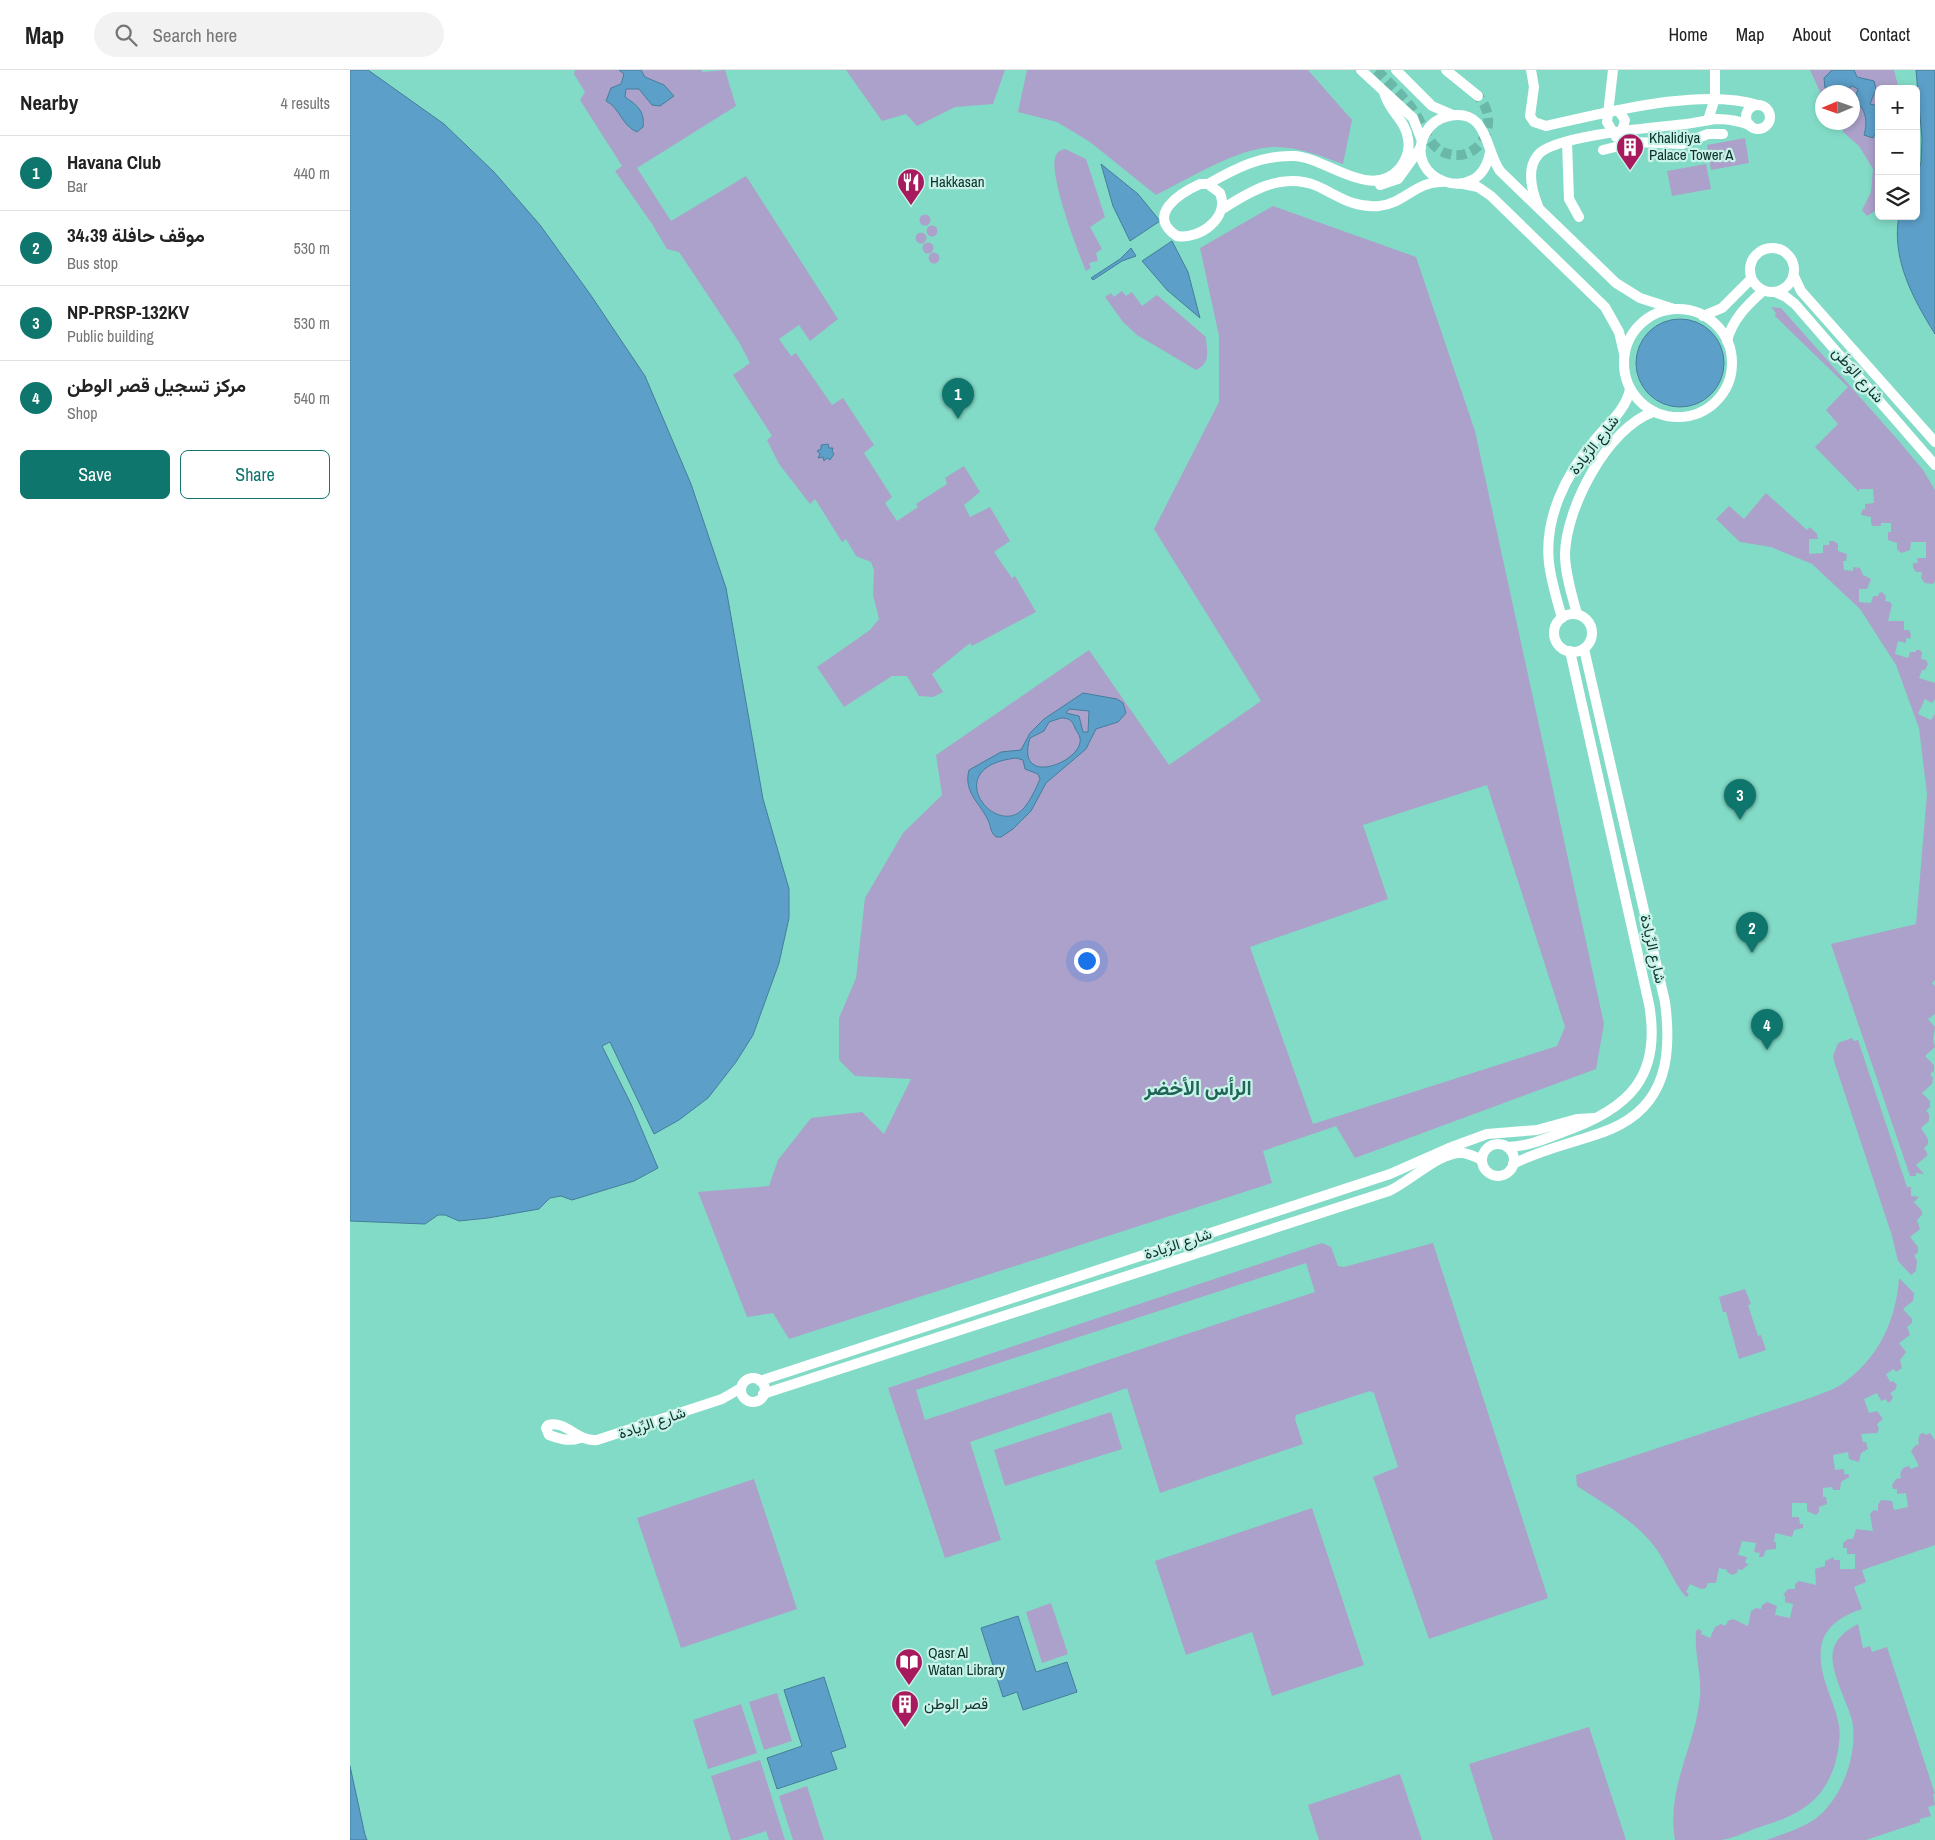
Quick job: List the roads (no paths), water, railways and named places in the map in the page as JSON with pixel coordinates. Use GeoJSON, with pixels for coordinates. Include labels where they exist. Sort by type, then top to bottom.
{"type":"FeatureCollection","features":[{"type":"Feature","properties":{"kind":"street"},"geometry":{"type":"LineString","coordinates":[[1361,70],[1413,118],[1421,144],[1422,160],[1428,171],[1442,182]]}},
{"type":"Feature","properties":{"kind":"street"},"geometry":{"type":"LineString","coordinates":[[1224,208],[1260,187],[1292,181],[1317,186],[1348,203],[1376,206],[1389,204],[1423,185],[1442,182],[1478,187],[1491,196],[1594,294],[1615,323],[1630,389],[1640,402],[1653,412],[1681,418],[1700,413],[1716,402],[1723,393],[1731,373],[1730,351],[1721,331],[1703,316],[1694,312],[1674,309],[1640,298],[1623,289],[1500,171],[1490,152],[1488,138],[1481,127],[1471,119],[1432,106],[1396,70]]}},
{"type":"Feature","properties":{"kind":"street"},"geometry":{"type":"LineString","coordinates":[[1446,70],[1478,96]]}},
{"type":"Feature","properties":{"kind":"street"},"geometry":{"type":"LineString","coordinates":[[1531,70],[1534,93],[1530,116],[1540,126],[1614,111],[1715,98],[1737,99],[1758,105],[1768,110],[1769,121],[1761,128],[1726,119],[1704,121],[1618,132],[1567,142],[1539,153],[1534,162],[1532,184],[1540,209]]}},
{"type":"Feature","properties":{"kind":"street"},"geometry":{"type":"LineString","coordinates":[[1613,70],[1614,111],[1607,125],[1618,132]]}},
{"type":"Feature","properties":{"kind":"street"},"geometry":{"type":"LineString","coordinates":[[1703,136],[1704,121],[1715,98],[1715,70]]}},
{"type":"Feature","properties":{"kind":"street"},"geometry":{"type":"LineString","coordinates":[[1379,182],[1400,167],[1406,159],[1409,144],[1404,126],[1389,105],[1384,92]]}},
{"type":"Feature","properties":{"kind":"street"},"geometry":{"type":"LineString","coordinates":[[1750,125],[1747,114],[1751,108],[1758,105]]}},
{"type":"Feature","properties":{"kind":"street"},"geometry":{"type":"LineString","coordinates":[[1614,111],[1625,120],[1618,132],[1618,145]]}},
{"type":"Feature","properties":{"kind":"street"},"geometry":{"type":"LineString","coordinates":[[1208,184],[1220,193],[1224,208],[1221,216],[1193,235],[1177,236],[1166,225],[1164,216],[1172,201],[1200,184],[1208,184],[1245,164],[1279,156],[1310,158],[1351,177],[1379,182],[1398,179],[1421,144],[1426,131],[1434,123],[1455,115]]}},
{"type":"Feature","properties":{"kind":"street"},"geometry":{"type":"LineString","coordinates":[[1603,150],[1618,145],[1643,142],[1674,144],[1689,142],[1703,136],[1723,134]]}},
{"type":"Feature","properties":{"kind":"street"},"geometry":{"type":"LineString","coordinates":[[1567,142],[1569,198],[1579,217]]}},
{"type":"Feature","properties":{"kind":"street"},"geometry":{"type":"LineString","coordinates":[[1460,184],[1478,176],[1486,165],[1490,152]]}},
{"type":"Feature","properties":{"kind":"street"},"geometry":{"type":"LineString","coordinates":[[1379,182],[1389,204]]}},
{"type":"Feature","properties":{"kind":"street"},"geometry":{"type":"LineString","coordinates":[[1772,247],[1788,254],[1794,264],[1794,276],[1787,287],[1775,292],[1763,290],[1751,279],[1749,270],[1752,259],[1760,251],[1772,247]]}},
{"type":"Feature","properties":{"kind":"street","name":"شارع الوَطَن"},"geometry":{"type":"LineString","coordinates":[[1794,276],[1801,291],[1935,442]]}},
{"type":"Feature","properties":{"kind":"street"},"geometry":{"type":"LineString","coordinates":[[1703,316],[1722,308],[1751,279]]}},
{"type":"Feature","properties":{"kind":"street"},"geometry":{"type":"LineString","coordinates":[[1727,341],[1731,328],[1739,315],[1763,290]]}},
{"type":"Feature","properties":{"kind":"street","name":"شارع الوَطَن"},"geometry":{"type":"LineString","coordinates":[[1775,292],[1786,296],[1795,304],[1935,465]]}},
{"type":"Feature","properties":{"kind":"street"},"geometry":{"type":"LineString","coordinates":[[1624,357],[1631,337],[1641,324],[1654,315],[1674,309]]}},
{"type":"Feature","properties":{"kind":"street","name":"شارع الرِّيادة"},"geometry":{"type":"LineString","coordinates":[[1562,618],[1550,572],[1548,552],[1550,526],[1562,492],[1583,454],[1622,409],[1630,389]]}},
{"type":"Feature","properties":{"kind":"street","name":"شارع الرِّيادة"},"geometry":{"type":"LineString","coordinates":[[1577,614],[1567,574],[1565,554],[1570,527],[1585,490],[1601,459],[1619,434],[1635,420],[1653,412]]}},
{"type":"Feature","properties":{"kind":"street"},"geometry":{"type":"LineString","coordinates":[[1562,492],[1585,490]]}},
{"type":"Feature","properties":{"kind":"street"},"geometry":{"type":"LineString","coordinates":[[1577,614],[1588,620],[1592,630],[1591,639],[1584,649],[1570,652],[1562,648],[1556,640],[1556,626],[1562,618],[1577,614]]}},
{"type":"Feature","properties":{"kind":"street","name":"شارع الرِّيادة"},"geometry":{"type":"LineString","coordinates":[[1513,1164],[1612,1128],[1629,1119],[1644,1106],[1656,1090],[1664,1072],[1668,1054],[1669,1035],[1665,1002],[1584,649]]}},
{"type":"Feature","properties":{"kind":"street","name":"شارع الرِّيادة"},"geometry":{"type":"LineString","coordinates":[[1507,1146],[1533,1143],[1596,1118],[1624,1100],[1638,1085],[1650,1056],[1653,1030],[1570,652]]}},
{"type":"Feature","properties":{"kind":"street","name":"شارع الرِّيادة"},"geometry":{"type":"LineString","coordinates":[[760,1381],[1390,1174],[1487,1134],[1537,1130],[1577,1119],[1596,1118]]}},
{"type":"Feature","properties":{"kind":"street"},"geometry":{"type":"LineString","coordinates":[[1498,1144],[1507,1146],[1514,1156],[1513,1164],[1505,1174],[1495,1176],[1486,1171],[1482,1160],[1488,1147],[1498,1144]]}},
{"type":"Feature","properties":{"kind":"street","name":"شارع الرِّيادة"},"geometry":{"type":"LineString","coordinates":[[763,1394],[1389,1190],[1412,1179],[1446,1155],[1461,1153],[1482,1160]]}},
{"type":"Feature","properties":{"kind":"street"},"geometry":{"type":"LineString","coordinates":[[754,1378],[760,1381],[764,1387],[763,1394],[755,1401],[744,1398],[741,1388],[748,1379],[754,1378]]}},
{"type":"Feature","properties":{"kind":"street","name":"شارع الرِّيادة"},"geometry":{"type":"LineString","coordinates":[[580,1438],[589,1441],[616,1436],[722,1399],[741,1388]]}},
{"type":"Feature","properties":{"kind":"street","name":"شارع الرِّيادة"},"geometry":{"type":"LineString","coordinates":[[722,1399],[744,1398]]}},
{"type":"Feature","properties":{"kind":"water"},"geometry":{"type":"Polygon","coordinates":[[[350,70],[368,70],[444,124],[494,172],[540,225],[590,294],[645,376],[691,484],[726,588],[763,799],[789,889],[789,918],[779,963],[753,1035],[736,1062],[708,1098],[679,1120],[654,1134],[610,1042],[602,1046],[631,1104],[658,1168],[634,1181],[572,1200],[561,1196],[550,1198],[539,1209],[459,1221],[445,1215],[438,1215],[425,1224],[350,1221],[350,70]]]}},
{"type":"Feature","properties":{"kind":"water"},"geometry":{"type":"Polygon","coordinates":[[[619,70],[641,70],[645,77],[664,85],[674,96],[660,106],[652,105],[639,89],[626,89],[625,97],[639,109],[643,117],[643,127],[637,132],[628,126],[615,108],[606,101],[611,88],[621,84],[624,74],[619,70]]]}},
{"type":"Feature","properties":{"kind":"water"},"geometry":{"type":"Polygon","coordinates":[[[1832,70],[1854,70],[1857,77],[1874,81],[1875,92],[1870,104],[1875,105],[1875,134],[1873,138],[1864,135],[1866,125],[1865,116],[1860,106],[1860,85],[1825,85],[1824,78],[1832,70]]]}},
{"type":"Feature","properties":{"kind":"water"},"geometry":{"type":"Polygon","coordinates":[[[1916,70],[1935,70],[1935,334],[1919,307],[1906,278],[1898,247],[1898,220],[1920,220],[1922,139],[1920,85],[1917,85],[1916,70]]]}},
{"type":"Feature","properties":{"kind":"water"},"geometry":{"type":"Polygon","coordinates":[[[1101,164],[1138,194],[1160,221],[1130,241],[1113,206],[1101,164]]]}},
{"type":"Feature","properties":{"kind":"water"},"geometry":{"type":"Polygon","coordinates":[[[1172,241],[1188,272],[1200,318],[1167,290],[1142,261],[1172,241]]]}},
{"type":"Feature","properties":{"kind":"water"},"geometry":{"type":"Polygon","coordinates":[[[1131,248],[1136,256],[1122,261],[1093,280],[1091,278],[1120,259],[1131,248]]]}},
{"type":"Feature","properties":{"kind":"water"},"geometry":{"type":"Polygon","coordinates":[[[1680,319],[1697,322],[1711,332],[1721,346],[1724,363],[1721,380],[1711,394],[1697,404],[1680,407],[1663,404],[1649,394],[1639,380],[1636,363],[1639,346],[1649,332],[1663,322],[1680,319]]]}},
{"type":"Feature","properties":{"kind":"water"},"geometry":{"type":"Polygon","coordinates":[[[828,444],[829,448],[833,448],[834,454],[830,460],[827,458],[824,461],[823,457],[818,458],[820,454],[817,451],[821,449],[821,445],[828,444]]]}},
{"type":"Feature","properties":{"kind":"water"},"geometry":{"type":"Polygon","coordinates":[[[1083,693],[1117,699],[1123,703],[1126,713],[1118,722],[1096,729],[1086,749],[1046,783],[1031,811],[1013,829],[1001,837],[996,837],[985,814],[970,791],[968,785],[969,770],[1001,752],[1021,750],[1030,733],[1044,719],[1083,693]],[[1069,709],[1066,713],[1079,716],[1083,732],[1088,732],[1089,711],[1069,709]],[[1061,718],[1049,722],[1044,731],[1030,738],[1028,754],[1032,763],[1040,767],[1062,762],[1079,747],[1080,737],[1070,720],[1061,718]],[[1016,758],[993,764],[980,774],[977,786],[980,798],[988,808],[999,815],[1011,816],[1026,806],[1040,779],[1038,774],[1025,769],[1023,760],[1016,758]]]}},
{"type":"Feature","properties":{"kind":"water"},"geometry":{"type":"Polygon","coordinates":[[[1018,1616],[1036,1672],[1067,1662],[1077,1692],[1023,1710],[1017,1692],[1003,1697],[981,1628],[1018,1616]]]}},
{"type":"Feature","properties":{"kind":"water"},"geometry":{"type":"Polygon","coordinates":[[[824,1677],[846,1747],[831,1752],[837,1769],[777,1789],[767,1758],[802,1746],[784,1690],[824,1677]]]}},
{"type":"Feature","properties":{"kind":"water"},"geometry":{"type":"Polygon","coordinates":[[[350,1766],[365,1835],[367,1840],[350,1840],[350,1766]]]}},
{"type":"Feature","properties":{"kind":"tunnel"},"geometry":{"type":"LineString","coordinates":[[1377,70],[1413,110],[1432,143],[1441,151],[1454,155],[1465,154],[1475,149],[1482,141],[1487,130],[1488,119],[1485,107],[1478,96]]}},
{"type":"Feature","properties":{"kind":"place","name":"Khalidiya Palace Tower A"},"geometry":{"type":"Point","coordinates":[1630,171]}},
{"type":"Feature","properties":{"kind":"place","name":"Hakkasan"},"geometry":{"type":"Point","coordinates":[911,206]}},
{"type":"Feature","properties":{"kind":"place","name":"Havana Club"},"geometry":{"type":"Point","coordinates":[958,419]}},
{"type":"Feature","properties":{"kind":"place","name":"NP-PRSP-132KV"},"geometry":{"type":"Point","coordinates":[1740,820]}},
{"type":"Feature","properties":{"kind":"place","name":"موقف حافلة 34،39"},"geometry":{"type":"Point","coordinates":[1752,953]}},
{"type":"Feature","properties":{"kind":"place","name":"مركز تسجيل قصر الوطن"},"geometry":{"type":"Point","coordinates":[1767,1050]}},
{"type":"Feature","properties":{"kind":"place","name":"Qasr Al Watan Library"},"geometry":{"type":"Point","coordinates":[909,1686]}},
{"type":"Feature","properties":{"kind":"place","name":"قصر الوطن"},"geometry":{"type":"Point","coordinates":[905,1728]}},
{"type":"Feature","properties":{"kind":"district","name":"الرأس الأخضر"},"geometry":{"type":"Point","coordinates":[1198,1088]}}]}
